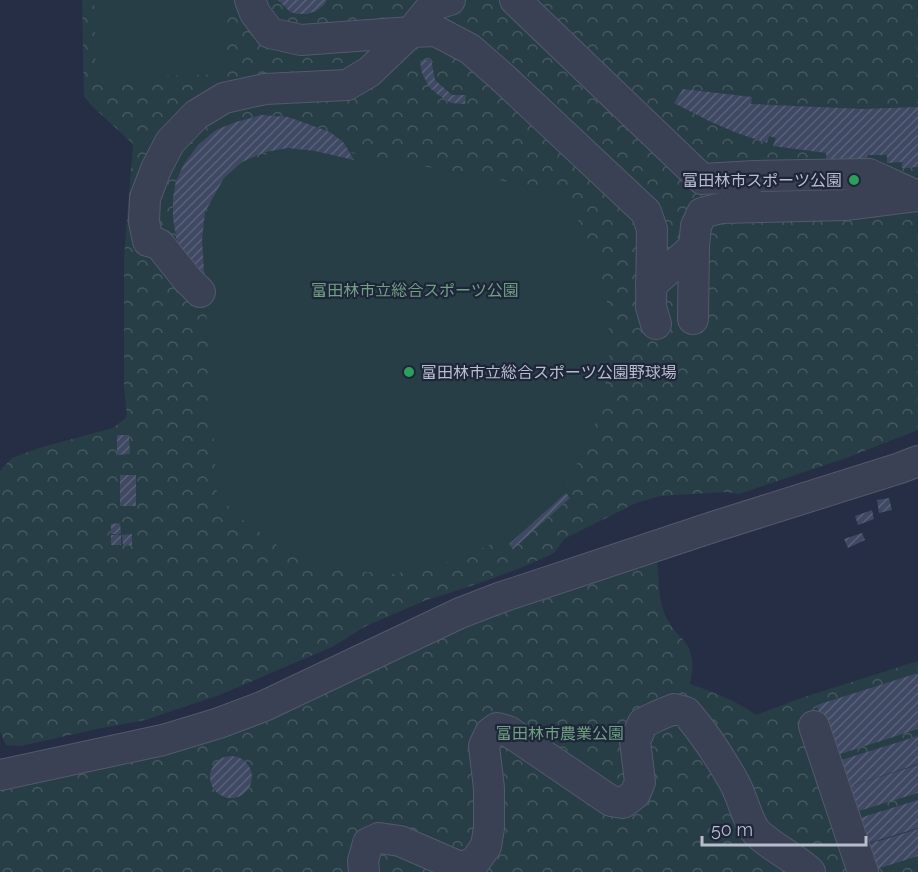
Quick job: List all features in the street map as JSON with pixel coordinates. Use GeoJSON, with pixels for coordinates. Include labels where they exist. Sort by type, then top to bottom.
{"type":"FeatureCollection","features":[{"type":"Feature","properties":{"kind":"street"},"geometry":{"type":"LineString","coordinates":[[250,0],[255,14],[270,33],[301,40],[436,31],[470,49],[646,212],[652,229],[651,306],[656,324]]}},
{"type":"Feature","properties":{"kind":"street"},"geometry":{"type":"LineString","coordinates":[[200,292],[159,244],[148,241],[144,222],[145,198],[170,142],[196,115],[224,98],[265,89],[347,85],[369,72],[411,32],[433,5],[450,0]]}},
{"type":"Feature","properties":{"kind":"street"},"geometry":{"type":"LineString","coordinates":[[515,0],[702,179],[869,174],[917,196]]}},
{"type":"Feature","properties":{"kind":"street"},"geometry":{"type":"LineString","coordinates":[[724,208],[755,176]]}},
{"type":"Feature","properties":{"kind":"street"},"geometry":{"type":"LineString","coordinates":[[693,319],[694,247],[696,226],[702,213],[724,208],[845,205],[917,196]]}},
{"type":"Feature","properties":{"kind":"street"},"geometry":{"type":"LineString","coordinates":[[651,285],[694,247]]}},
{"type":"Feature","properties":{"kind":"street"},"geometry":{"type":"LineString","coordinates":[[0,775],[163,740],[219,723],[264,706],[460,613],[499,598],[900,468],[918,460]]}},
{"type":"Feature","properties":{"kind":"street"},"geometry":{"type":"LineString","coordinates":[[364,872],[363,861],[368,843],[379,838],[400,841],[460,867],[474,863],[486,846],[489,828],[489,788],[484,746],[490,733],[497,728],[508,731],[611,801],[623,803],[635,794],[640,782],[635,741],[643,723],[674,709],[686,712],[699,727],[734,783],[755,830],[810,872]]}},
{"type":"Feature","properties":{"kind":"street"},"geometry":{"type":"LineString","coordinates":[[814,726],[863,872]]}},
{"type":"Feature","properties":{"kind":"green space","name":"富田林市立総合スポーツ公園"},"geometry":{"type":"Polygon","coordinates":[[[82,0],[918,0],[918,430],[846,458],[739,494],[726,492],[660,496],[636,503],[564,539],[554,553],[477,584],[424,601],[366,626],[332,647],[222,694],[145,720],[20,746],[6,745],[0,731],[0,471],[12,458],[39,448],[113,428],[127,417],[124,387],[124,257],[133,144],[84,96],[82,0]]]}},
{"type":"Feature","properties":{"kind":"green space"},"geometry":{"type":"Polygon","coordinates":[[[94,0],[223,0],[224,74],[96,78],[94,0]]]}},
{"type":"Feature","properties":{"kind":"green space","name":"富田林市立総合スポーツ公園野球場"},"geometry":{"type":"Polygon","coordinates":[[[276,151],[346,152],[557,191],[577,218],[595,255],[607,302],[610,349],[604,394],[591,438],[569,479],[544,509],[506,537],[460,559],[394,574],[332,569],[285,551],[244,521],[217,495],[205,290],[201,261],[202,225],[214,191],[241,164],[276,151]]]}},
{"type":"Feature","properties":{"kind":"green space","name":"富田林市農業公園"},"geometry":{"type":"Polygon","coordinates":[[[656,557],[660,599],[664,612],[673,629],[687,645],[691,655],[690,684],[732,701],[756,715],[801,698],[918,661],[918,872],[0,872],[0,784],[66,770],[485,614],[656,557]]]}},
{"type":"Feature","properties":{"kind":"building"},"geometry":{"type":"Polygon","coordinates":[[[278,0],[327,0],[316,11],[298,14],[290,12],[278,0]]]}},
{"type":"Feature","properties":{"kind":"building"},"geometry":{"type":"Polygon","coordinates":[[[431,59],[435,80],[452,95],[466,95],[465,104],[451,103],[428,85],[422,73],[420,61],[431,59]]]}},
{"type":"Feature","properties":{"kind":"building"},"geometry":{"type":"Polygon","coordinates":[[[683,89],[752,97],[751,104],[863,109],[918,107],[918,167],[902,168],[902,162],[887,163],[887,155],[866,155],[866,163],[827,170],[826,153],[773,146],[776,138],[769,136],[767,143],[737,133],[674,103],[683,89]]]}},
{"type":"Feature","properties":{"kind":"building"},"geometry":{"type":"Polygon","coordinates":[[[261,115],[288,117],[330,132],[344,143],[354,160],[315,151],[288,148],[265,152],[242,162],[224,178],[205,212],[202,240],[205,285],[188,268],[177,241],[173,219],[176,181],[184,164],[198,145],[216,130],[261,115]]]}},
{"type":"Feature","properties":{"kind":"building"},"geometry":{"type":"Polygon","coordinates":[[[117,435],[129,435],[130,454],[117,455],[117,435]]]}},
{"type":"Feature","properties":{"kind":"building"},"geometry":{"type":"Polygon","coordinates":[[[120,475],[136,475],[136,506],[120,506],[120,475]]]}},
{"type":"Feature","properties":{"kind":"building"},"geometry":{"type":"Polygon","coordinates":[[[566,493],[570,498],[513,549],[509,544],[566,493]]]}},
{"type":"Feature","properties":{"kind":"building"},"geometry":{"type":"Polygon","coordinates":[[[889,498],[892,510],[879,513],[877,500],[889,498]]]}},
{"type":"Feature","properties":{"kind":"building"},"geometry":{"type":"Polygon","coordinates":[[[872,510],[874,519],[858,525],[855,516],[872,510]]]}},
{"type":"Feature","properties":{"kind":"building"},"geometry":{"type":"Polygon","coordinates":[[[120,523],[121,534],[111,534],[111,524],[120,523]]]}},
{"type":"Feature","properties":{"kind":"building"},"geometry":{"type":"Polygon","coordinates":[[[862,533],[865,540],[848,548],[844,539],[862,533]]]}},
{"type":"Feature","properties":{"kind":"building"},"geometry":{"type":"Polygon","coordinates":[[[132,534],[132,545],[123,545],[122,535],[132,534]]]}},
{"type":"Feature","properties":{"kind":"building"},"geometry":{"type":"Polygon","coordinates":[[[111,535],[121,535],[121,545],[111,545],[111,535]]]}},
{"type":"Feature","properties":{"kind":"building"},"geometry":{"type":"Polygon","coordinates":[[[918,673],[918,729],[834,756],[817,705],[918,673]]]}},
{"type":"Feature","properties":{"kind":"building"},"geometry":{"type":"Polygon","coordinates":[[[918,736],[918,764],[844,788],[835,762],[918,736]]]}},
{"type":"Feature","properties":{"kind":"building"},"geometry":{"type":"Polygon","coordinates":[[[231,756],[239,757],[246,762],[251,769],[251,785],[246,792],[239,797],[231,798],[223,797],[216,792],[211,785],[210,777],[211,769],[216,762],[223,757],[231,756]]]}},
{"type":"Feature","properties":{"kind":"building"},"geometry":{"type":"Polygon","coordinates":[[[918,765],[918,793],[852,813],[844,788],[918,765]]]}},
{"type":"Feature","properties":{"kind":"building"},"geometry":{"type":"Polygon","coordinates":[[[918,800],[918,828],[861,845],[853,820],[918,800]]]}},
{"type":"Feature","properties":{"kind":"building"},"geometry":{"type":"Polygon","coordinates":[[[918,829],[918,856],[870,871],[863,846],[918,829]]]}},
{"type":"Feature","properties":{"kind":"place","name":"富田林市スポーツ公園"},"geometry":{"type":"Point","coordinates":[854,180]}},
{"type":"Feature","properties":{"kind":"place","name":"富田林市立総合スポーツ公園野球場"},"geometry":{"type":"Point","coordinates":[409,372]}}]}
